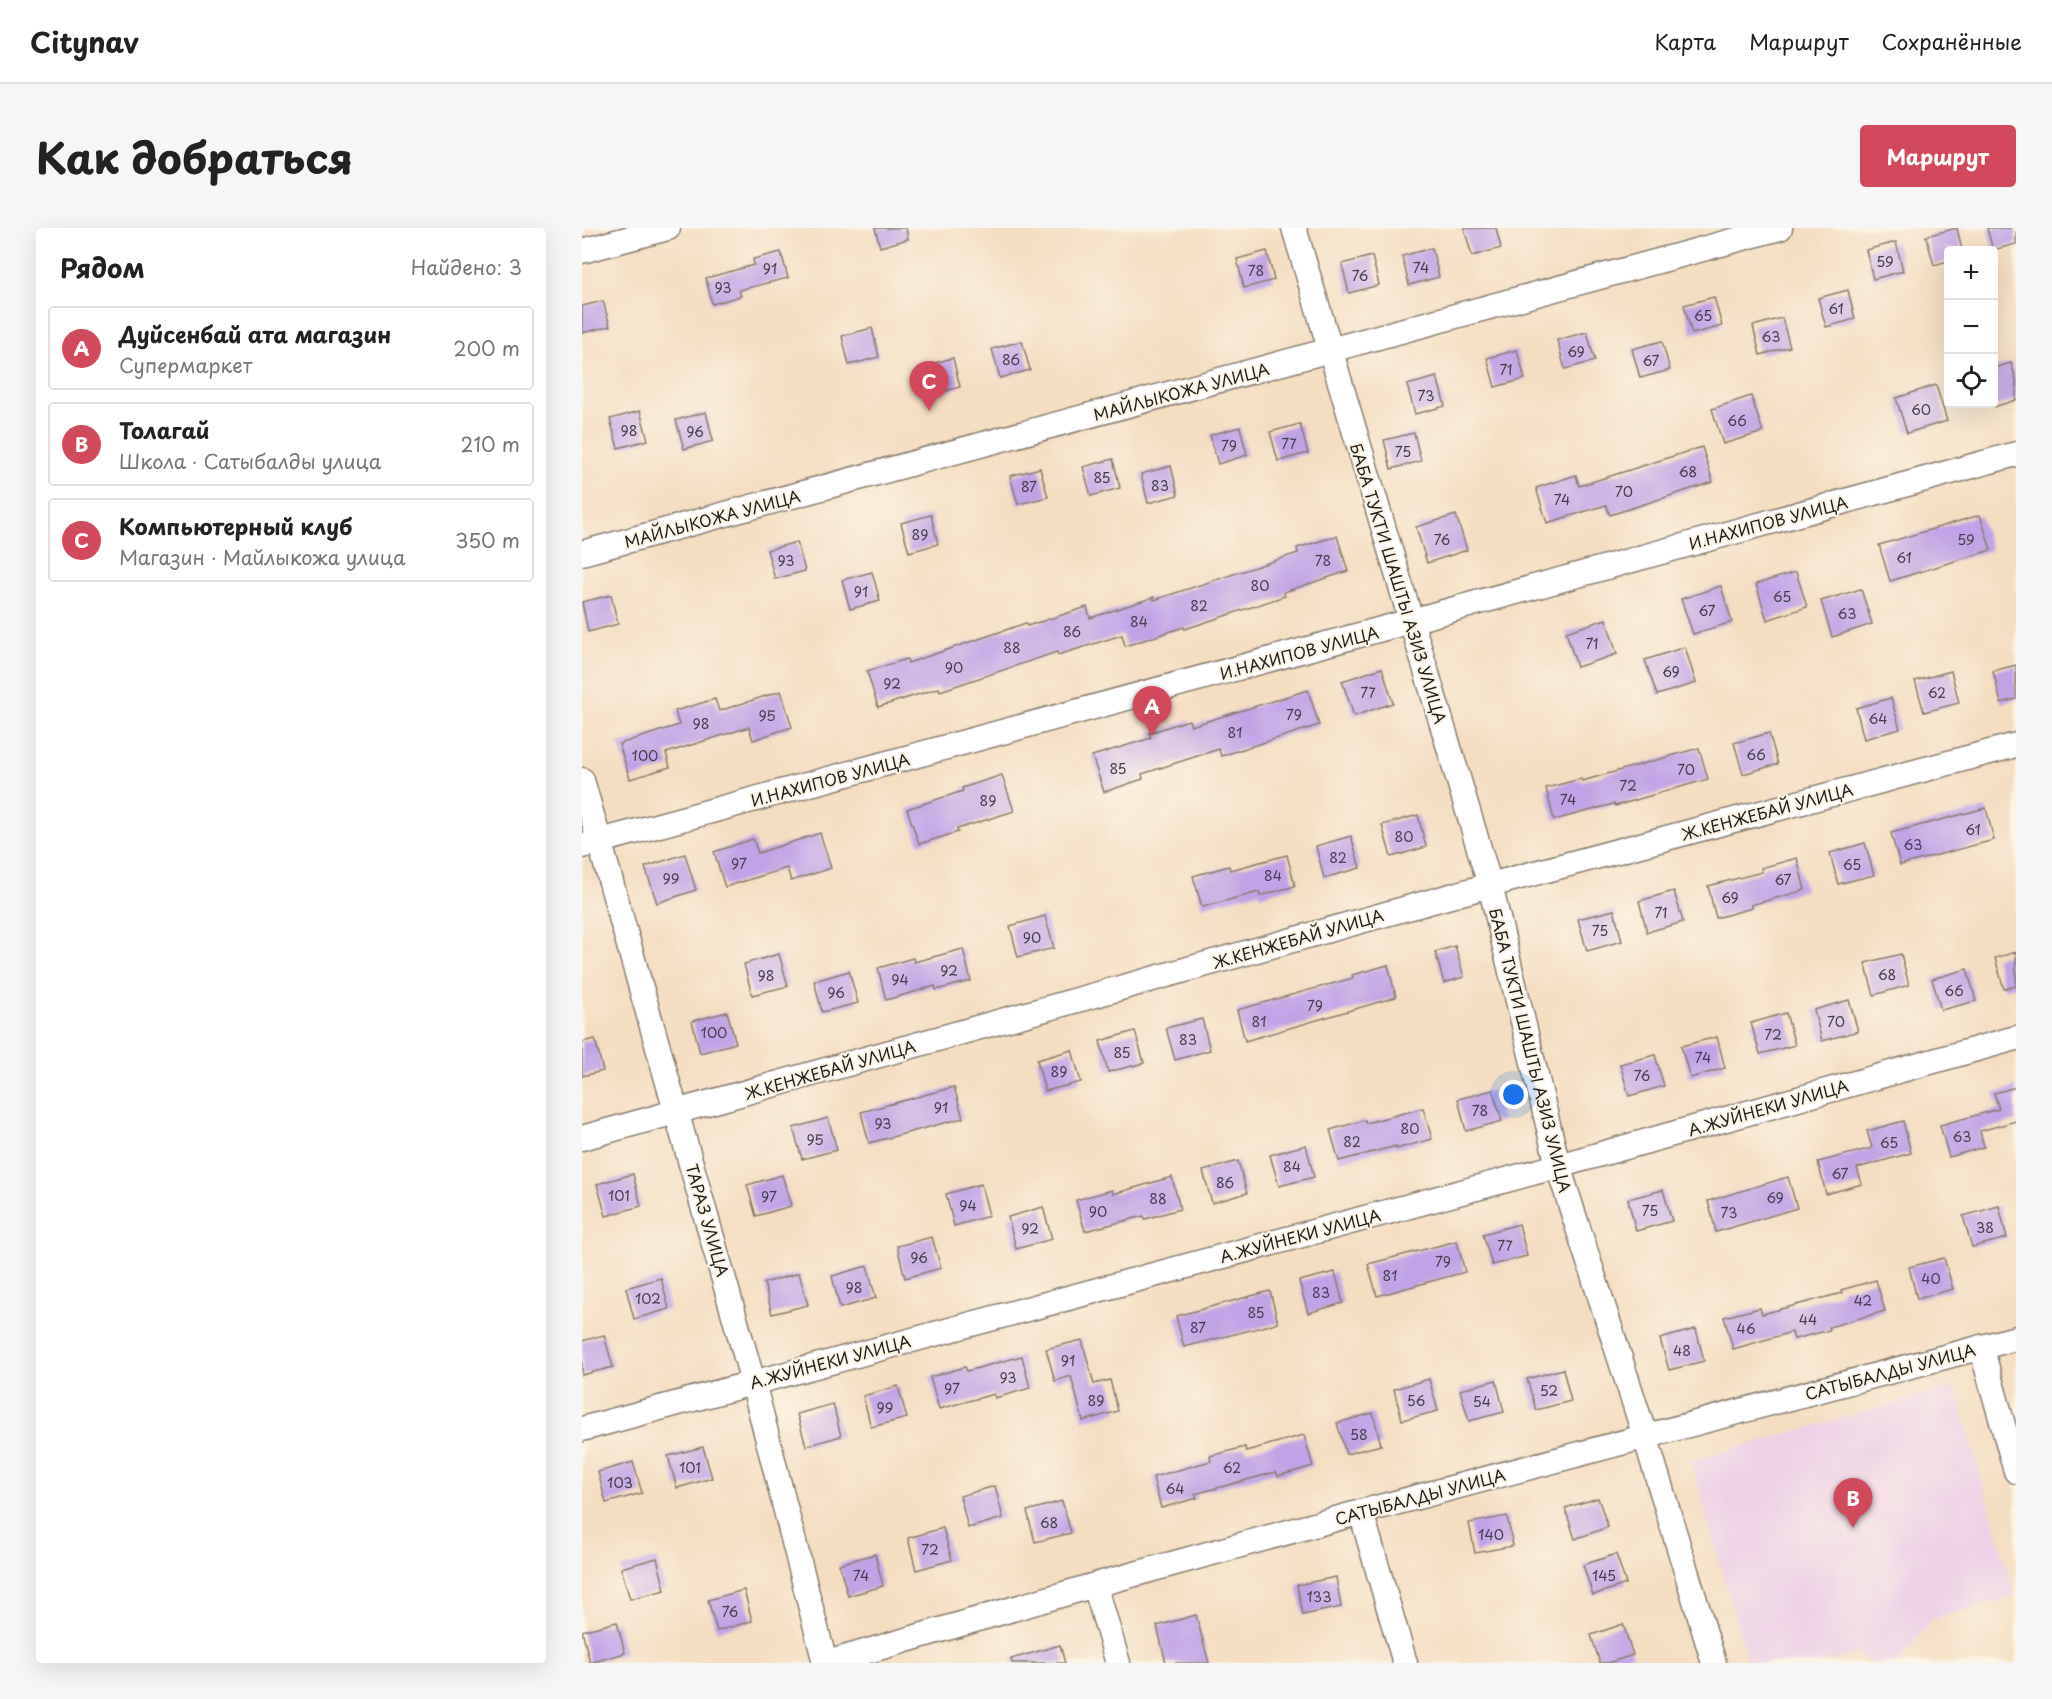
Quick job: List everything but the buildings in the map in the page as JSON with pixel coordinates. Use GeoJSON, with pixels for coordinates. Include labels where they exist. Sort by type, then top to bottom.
{"type":"FeatureCollection","features":[{"type":"Feature","properties":{"kind":"street"},"geometry":{"type":"LineString","coordinates":[[582,251],[668,228]]}},
{"type":"Feature","properties":{"kind":"street","name":"БАБА ТУКТИ ШАШТЫ АЗИЗ УЛИЦА"},"geometry":{"type":"LineString","coordinates":[[1294,228],[1490,885],[1558,1166],[1645,1436],[1714,1663]]}},
{"type":"Feature","properties":{"kind":"street","name":"МАЙЛЫКОЖА УЛИЦА"},"geometry":{"type":"LineString","coordinates":[[582,553],[1780,228]]}},
{"type":"Feature","properties":{"kind":"street","name":"И.НАХИПОВ УЛИЦА"},"geometry":{"type":"LineString","coordinates":[[591,844],[2016,454]]}},
{"type":"Feature","properties":{"kind":"street","name":"Ж.КЕНЖЕБАЙ УЛИЦА"},"geometry":{"type":"LineString","coordinates":[[582,1138],[1490,885],[2016,745]]}},
{"type":"Feature","properties":{"kind":"street","name":"ТАРАЗ УЛИЦА"},"geometry":{"type":"LineString","coordinates":[[582,780],[591,844],[677,1112],[753,1382],[826,1663]]}},
{"type":"Feature","properties":{"kind":"street","name":"А.ЖУЙНЕКИ УЛИЦА"},"geometry":{"type":"LineString","coordinates":[[582,1429],[1558,1166],[2016,1038]]}},
{"type":"Feature","properties":{"kind":"street","name":"САТЫБАЛДЫ УЛИЦА"},"geometry":{"type":"LineString","coordinates":[[826,1663],[1095,1585],[1361,1512],[2016,1338]]}},
{"type":"Feature","properties":{"kind":"street"},"geometry":{"type":"LineString","coordinates":[[1981,1347],[2016,1471]]}},
{"type":"Feature","properties":{"kind":"street"},"geometry":{"type":"LineString","coordinates":[[1361,1512],[1405,1663]]}},
{"type":"Feature","properties":{"kind":"street"},"geometry":{"type":"LineString","coordinates":[[1095,1585],[1118,1663]]}},
{"type":"Feature","properties":{"kind":"shaded area"},"geometry":{"type":"Polygon","coordinates":[[[1955,1386],[2015,1596],[1931,1620],[1899,1663],[1870,1663],[1857,1653],[1822,1663],[1748,1663],[1691,1461],[1955,1386]]]}},
{"type":"Feature","properties":{"kind":"place","name":"Компьютерный клуб"},"geometry":{"type":"Point","coordinates":[929,411]}},
{"type":"Feature","properties":{"kind":"place","name":"Дуйсенбай ата магазин"},"geometry":{"type":"Point","coordinates":[1152,736]}},
{"type":"Feature","properties":{"kind":"place","name":"Толагай"},"geometry":{"type":"Point","coordinates":[1853,1528]}}]}
